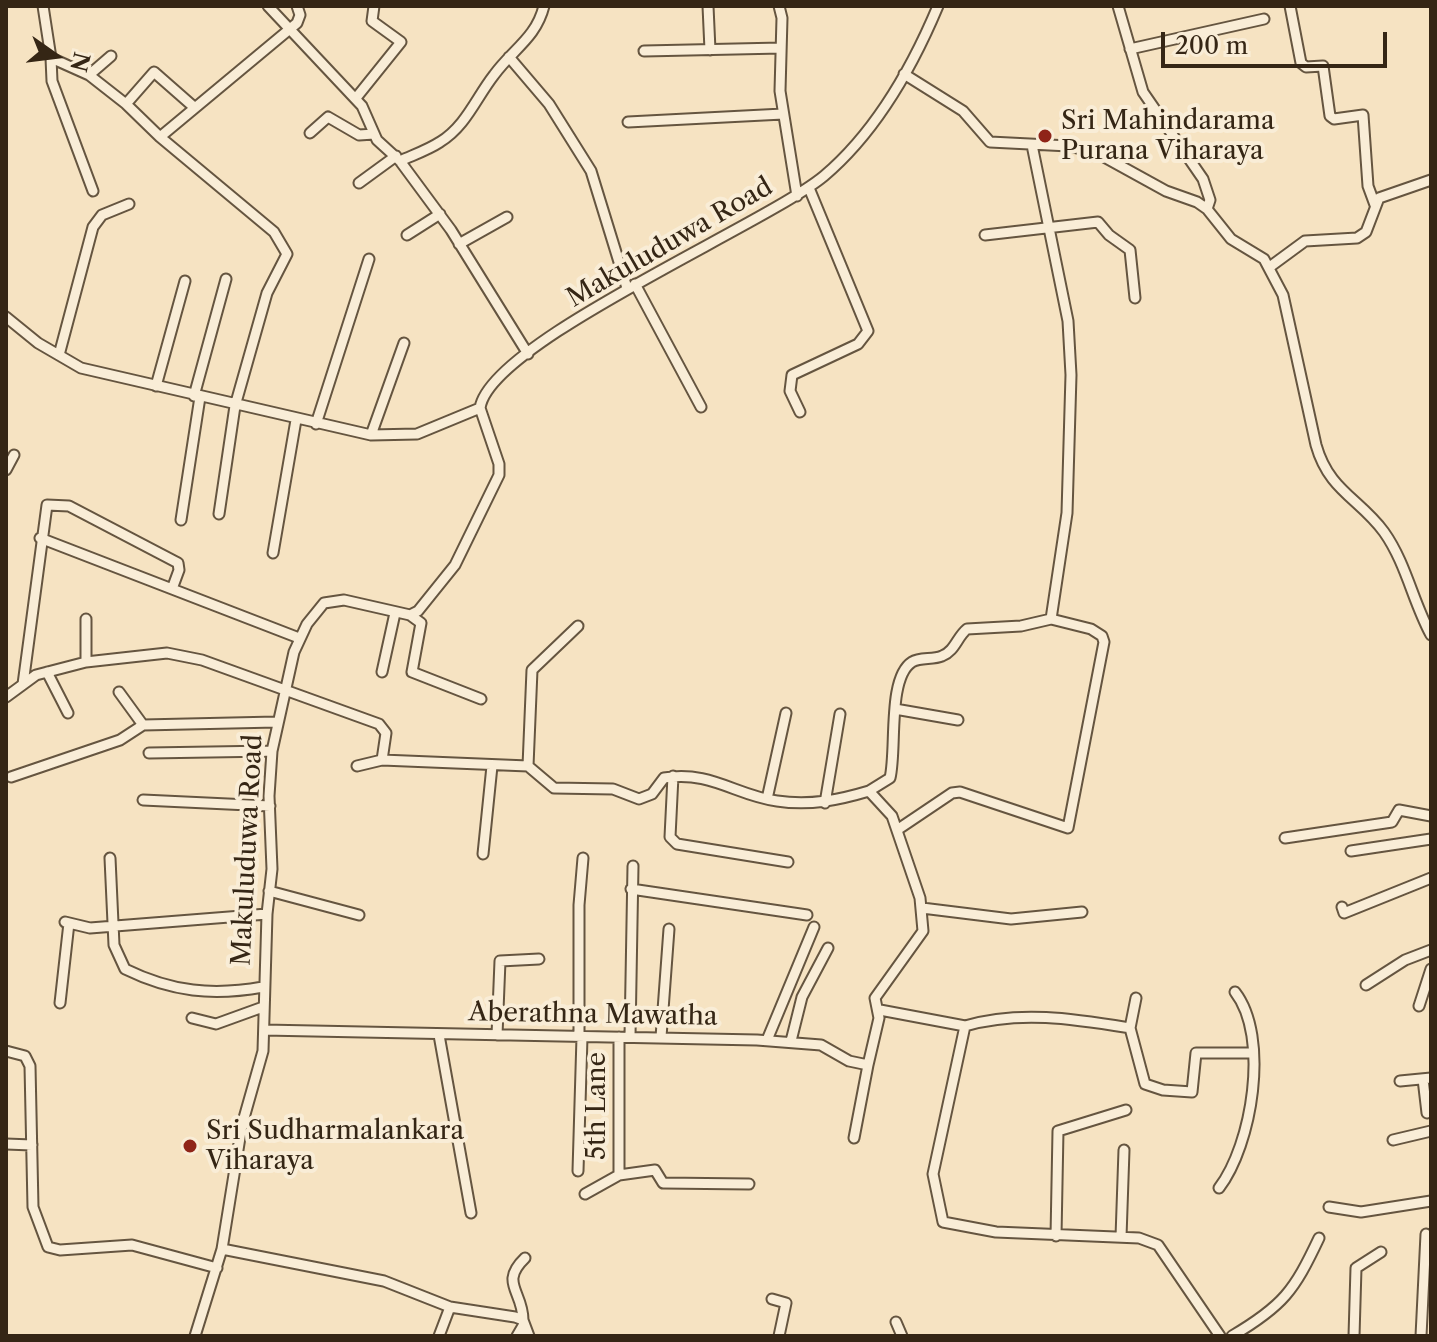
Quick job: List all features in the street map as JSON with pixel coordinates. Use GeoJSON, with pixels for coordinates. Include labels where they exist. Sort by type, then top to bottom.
{"type":"FeatureCollection","features":[{"type":"Feature","properties":{"kind":"street"},"geometry":{"type":"LineString","coordinates":[[43,6],[52,81],[93,191]]}},
{"type":"Feature","properties":{"kind":"street"},"geometry":{"type":"LineString","coordinates":[[268,6],[356,98],[374,134],[398,158],[440,214],[528,354]]}},
{"type":"Feature","properties":{"kind":"street"},"geometry":{"type":"LineString","coordinates":[[160,137],[289,29],[300,15],[297,6]]}},
{"type":"Feature","properties":{"kind":"street"},"geometry":{"type":"LineString","coordinates":[[356,98],[401,42],[372,21],[374,6]]}},
{"type":"Feature","properties":{"kind":"street"},"geometry":{"type":"LineString","coordinates":[[359,183],[398,158],[440,142],[467,118],[509,57],[527,43],[540,24],[544,6]]}},
{"type":"Feature","properties":{"kind":"street"},"geometry":{"type":"LineString","coordinates":[[708,6],[710,50]]}},
{"type":"Feature","properties":{"kind":"street"},"geometry":{"type":"LineString","coordinates":[[779,6],[782,18],[780,91],[797,196]]}},
{"type":"Feature","properties":{"kind":"street","name":"Makuluduwa Road"},"geometry":{"type":"LineString","coordinates":[[480,408],[490,386],[528,354],[631,286],[809,188],[869,130],[904,74],[938,6]]}},
{"type":"Feature","properties":{"kind":"street"},"geometry":{"type":"LineString","coordinates":[[1118,6],[1143,92],[1203,179],[1210,200],[1207,209]]}},
{"type":"Feature","properties":{"kind":"street"},"geometry":{"type":"LineString","coordinates":[[1290,6],[1301,63],[1306,67],[1323,66],[1330,116],[1334,119],[1363,115],[1368,186],[1375,205]]}},
{"type":"Feature","properties":{"kind":"street"},"geometry":{"type":"LineString","coordinates":[[1130,49],[1264,19]]}},
{"type":"Feature","properties":{"kind":"street"},"geometry":{"type":"LineString","coordinates":[[644,51],[781,48]]}},
{"type":"Feature","properties":{"kind":"street"},"geometry":{"type":"LineString","coordinates":[[89,75],[111,56]]}},
{"type":"Feature","properties":{"kind":"street"},"geometry":{"type":"LineString","coordinates":[[509,57],[549,104],[591,171],[631,286],[701,407]]}},
{"type":"Feature","properties":{"kind":"street"},"geometry":{"type":"LineString","coordinates":[[51,58],[89,75],[126,104],[160,137],[274,232],[287,254],[267,293],[235,406],[219,514]]}},
{"type":"Feature","properties":{"kind":"street"},"geometry":{"type":"LineString","coordinates":[[126,104],[154,72],[195,108]]}},
{"type":"Feature","properties":{"kind":"street"},"geometry":{"type":"LineString","coordinates":[[904,74],[963,111],[990,142],[1069,146],[1097,153],[1166,191],[1207,209],[1231,239],[1271,266],[1283,295],[1319,456],[1330,479],[1384,532],[1431,635]]}},
{"type":"Feature","properties":{"kind":"street"},"geometry":{"type":"LineString","coordinates":[[628,122],[783,114]]}},
{"type":"Feature","properties":{"kind":"street"},"geometry":{"type":"LineString","coordinates":[[310,133],[328,117],[359,135],[374,134]]}},
{"type":"Feature","properties":{"kind":"street"},"geometry":{"type":"LineString","coordinates":[[1032,145],[1068,321],[1071,375],[1067,513],[1051,619]]}},
{"type":"Feature","properties":{"kind":"street"},"geometry":{"type":"LineString","coordinates":[[1271,266],[1305,241],[1357,238],[1366,232],[1375,205],[1386,194],[1431,180]]}},
{"type":"Feature","properties":{"kind":"street"},"geometry":{"type":"LineString","coordinates":[[800,412],[790,391],[792,375],[858,344],[868,331],[809,188]]}},
{"type":"Feature","properties":{"kind":"street"},"geometry":{"type":"LineString","coordinates":[[59,355],[93,227],[102,215],[129,204]]}},
{"type":"Feature","properties":{"kind":"street"},"geometry":{"type":"LineString","coordinates":[[407,235],[440,214]]}},
{"type":"Feature","properties":{"kind":"street"},"geometry":{"type":"LineString","coordinates":[[459,244],[507,217]]}},
{"type":"Feature","properties":{"kind":"street"},"geometry":{"type":"LineString","coordinates":[[985,235],[1050,230],[1093,221],[1128,246],[1132,255],[1135,298]]}},
{"type":"Feature","properties":{"kind":"street"},"geometry":{"type":"LineString","coordinates":[[316,424],[369,259]]}},
{"type":"Feature","properties":{"kind":"street"},"geometry":{"type":"LineString","coordinates":[[181,520],[197,397],[226,279]]}},
{"type":"Feature","properties":{"kind":"street"},"geometry":{"type":"LineString","coordinates":[[156,386],[185,281]]}},
{"type":"Feature","properties":{"kind":"street"},"geometry":{"type":"LineString","coordinates":[[6,317],[81,368],[371,435],[417,434],[480,408],[499,464],[497,482],[470,530],[455,565],[418,611],[410,615],[421,623],[412,672],[481,699]]}},
{"type":"Feature","properties":{"kind":"street"},"geometry":{"type":"LineString","coordinates":[[371,435],[404,343]]}},
{"type":"Feature","properties":{"kind":"street"},"geometry":{"type":"LineString","coordinates":[[273,553],[296,420]]}},
{"type":"Feature","properties":{"kind":"street"},"geometry":{"type":"LineString","coordinates":[[6,470],[14,455]]}},
{"type":"Feature","properties":{"kind":"street"},"geometry":{"type":"LineString","coordinates":[[23,684],[40,538],[47,505],[69,506],[178,563],[179,570],[172,589]]}},
{"type":"Feature","properties":{"kind":"street"},"geometry":{"type":"LineString","coordinates":[[40,538],[299,638]]}},
{"type":"Feature","properties":{"kind":"street","name":"Makuluduwa Road"},"geometry":{"type":"LineString","coordinates":[[195,1336],[222,1249],[242,1125],[259,1069],[264,1030],[263,987],[272,869],[272,751],[276,722],[299,638],[315,611],[334,599],[410,615]]}},
{"type":"Feature","properties":{"kind":"street"},"geometry":{"type":"LineString","coordinates":[[382,672],[395,613]]}},
{"type":"Feature","properties":{"kind":"street"},"geometry":{"type":"LineString","coordinates":[[86,619],[86,662]]}},
{"type":"Feature","properties":{"kind":"street"},"geometry":{"type":"LineString","coordinates":[[357,766],[382,760],[528,766],[554,788],[613,789],[639,799],[652,794],[664,778],[673,776],[720,781],[767,799],[825,803],[869,791],[890,778],[895,759],[895,709],[904,670],[913,661],[942,656],[950,651],[963,630],[1021,626],[1051,619],[1091,629],[1102,636],[1104,642],[1068,828],[960,792],[952,793],[897,830]]}},
{"type":"Feature","properties":{"kind":"street"},"geometry":{"type":"LineString","coordinates":[[528,766],[532,670],[578,626]]}},
{"type":"Feature","properties":{"kind":"street"},"geometry":{"type":"LineString","coordinates":[[6,697],[47,672],[86,662],[167,653],[202,660],[384,727],[386,741],[382,760]]}},
{"type":"Feature","properties":{"kind":"street"},"geometry":{"type":"LineString","coordinates":[[47,672],[68,713]]}},
{"type":"Feature","properties":{"kind":"street"},"geometry":{"type":"LineString","coordinates":[[119,692],[143,725]]}},
{"type":"Feature","properties":{"kind":"street"},"geometry":{"type":"LineString","coordinates":[[895,709],[958,720]]}},
{"type":"Feature","properties":{"kind":"street"},"geometry":{"type":"LineString","coordinates":[[767,799],[786,713]]}},
{"type":"Feature","properties":{"kind":"street"},"geometry":{"type":"LineString","coordinates":[[825,803],[840,714]]}},
{"type":"Feature","properties":{"kind":"street"},"geometry":{"type":"LineString","coordinates":[[11,777],[120,740],[143,725],[276,722]]}},
{"type":"Feature","properties":{"kind":"street"},"geometry":{"type":"LineString","coordinates":[[149,753],[272,751]]}},
{"type":"Feature","properties":{"kind":"street"},"geometry":{"type":"LineString","coordinates":[[483,854],[492,766]]}},
{"type":"Feature","properties":{"kind":"street"},"geometry":{"type":"LineString","coordinates":[[673,776],[670,837],[677,844],[788,862]]}},
{"type":"Feature","properties":{"kind":"street"},"geometry":{"type":"LineString","coordinates":[[854,1138],[879,1014],[875,998],[923,931],[922,908],[892,816],[869,791]]}},
{"type":"Feature","properties":{"kind":"street"},"geometry":{"type":"LineString","coordinates":[[143,800],[270,806]]}},
{"type":"Feature","properties":{"kind":"street"},"geometry":{"type":"LineString","coordinates":[[1285,838],[1392,822],[1399,810],[1431,816]]}},
{"type":"Feature","properties":{"kind":"street"},"geometry":{"type":"LineString","coordinates":[[1351,851],[1431,839]]}},
{"type":"Feature","properties":{"kind":"street"},"geometry":{"type":"LineString","coordinates":[[110,858],[114,945],[128,971],[194,991],[222,995],[263,987]]}},
{"type":"Feature","properties":{"kind":"street"},"geometry":{"type":"LineString","coordinates":[[578,1171],[579,905],[583,858]]}},
{"type":"Feature","properties":{"kind":"street"},"geometry":{"type":"LineString","coordinates":[[630,1036],[633,866]]}},
{"type":"Feature","properties":{"kind":"street"},"geometry":{"type":"LineString","coordinates":[[1342,907],[1344,913],[1431,878]]}},
{"type":"Feature","properties":{"kind":"street"},"geometry":{"type":"LineString","coordinates":[[631,889],[807,915]]}},
{"type":"Feature","properties":{"kind":"street"},"geometry":{"type":"LineString","coordinates":[[269,891],[359,915]]}},
{"type":"Feature","properties":{"kind":"street"},"geometry":{"type":"LineString","coordinates":[[922,908],[1011,919],[1082,912]]}},
{"type":"Feature","properties":{"kind":"street"},"geometry":{"type":"LineString","coordinates":[[60,1003],[67,922],[90,928],[267,914]]}},
{"type":"Feature","properties":{"kind":"street"},"geometry":{"type":"LineString","coordinates":[[767,1040],[814,927]]}},
{"type":"Feature","properties":{"kind":"street"},"geometry":{"type":"LineString","coordinates":[[661,1037],[669,929]]}},
{"type":"Feature","properties":{"kind":"street"},"geometry":{"type":"LineString","coordinates":[[791,1041],[802,997],[828,948]]}},
{"type":"Feature","properties":{"kind":"street"},"geometry":{"type":"LineString","coordinates":[[1366,985],[1405,960],[1431,950]]}},
{"type":"Feature","properties":{"kind":"street"},"geometry":{"type":"LineString","coordinates":[[497,1035],[500,961],[539,959]]}},
{"type":"Feature","properties":{"kind":"street"},"geometry":{"type":"LineString","coordinates":[[1419,1006],[1431,969]]}},
{"type":"Feature","properties":{"kind":"street"},"geometry":{"type":"LineString","coordinates":[[1219,1188],[1231,1172],[1251,1117],[1251,1025],[1235,992]]}},
{"type":"Feature","properties":{"kind":"street"},"geometry":{"type":"LineString","coordinates":[[1136,998],[1130,1028],[1145,1084],[1163,1090],[1192,1092],[1196,1053],[1252,1053]]}},
{"type":"Feature","properties":{"kind":"street"},"geometry":{"type":"LineString","coordinates":[[192,1018],[216,1024],[263,1007]]}},
{"type":"Feature","properties":{"kind":"street"},"geometry":{"type":"LineString","coordinates":[[879,1014],[965,1026],[992,1018],[1062,1017],[1130,1028]]}},
{"type":"Feature","properties":{"kind":"street"},"geometry":{"type":"LineString","coordinates":[[965,1026],[933,1174],[943,1222],[996,1232],[1139,1238],[1158,1245],[1220,1336]]}},
{"type":"Feature","properties":{"kind":"street","name":"Aberathna Mawatha"},"geometry":{"type":"LineString","coordinates":[[264,1030],[791,1041],[821,1045],[849,1061],[868,1065]]}},
{"type":"Feature","properties":{"kind":"street"},"geometry":{"type":"LineString","coordinates":[[439,1035],[471,1213]]}},
{"type":"Feature","properties":{"kind":"street","name":"5th Lane"},"geometry":{"type":"LineString","coordinates":[[619,1037],[619,1175]]}},
{"type":"Feature","properties":{"kind":"street"},"geometry":{"type":"LineString","coordinates":[[6,1051],[25,1056],[30,1066],[33,1207],[48,1247],[60,1250],[132,1245],[217,1268]]}},
{"type":"Feature","properties":{"kind":"street"},"geometry":{"type":"LineString","coordinates":[[1400,1081],[1427,1079],[1427,1113]]}},
{"type":"Feature","properties":{"kind":"street"},"geometry":{"type":"LineString","coordinates":[[1056,1236],[1058,1131],[1126,1110]]}},
{"type":"Feature","properties":{"kind":"street"},"geometry":{"type":"LineString","coordinates":[[1393,1140],[1431,1131]]}},
{"type":"Feature","properties":{"kind":"street"},"geometry":{"type":"LineString","coordinates":[[6,1144],[32,1145]]}},
{"type":"Feature","properties":{"kind":"street"},"geometry":{"type":"LineString","coordinates":[[1121,1237],[1124,1150]]}},
{"type":"Feature","properties":{"kind":"street"},"geometry":{"type":"LineString","coordinates":[[585,1194],[619,1175],[655,1170],[663,1183],[749,1184]]}},
{"type":"Feature","properties":{"kind":"street"},"geometry":{"type":"LineString","coordinates":[[1329,1207],[1361,1212],[1431,1201]]}},
{"type":"Feature","properties":{"kind":"street"},"geometry":{"type":"LineString","coordinates":[[1421,1336],[1426,1234]]}},
{"type":"Feature","properties":{"kind":"street"},"geometry":{"type":"LineString","coordinates":[[1232,1336],[1268,1315],[1293,1291],[1319,1238]]}},
{"type":"Feature","properties":{"kind":"street"},"geometry":{"type":"LineString","coordinates":[[222,1249],[384,1281],[450,1307],[523,1322]]}},
{"type":"Feature","properties":{"kind":"street"},"geometry":{"type":"LineString","coordinates":[[1354,1336],[1356,1268],[1381,1252]]}},
{"type":"Feature","properties":{"kind":"street"},"geometry":{"type":"LineString","coordinates":[[517,1336],[523,1322],[523,1309],[511,1278],[512,1270],[525,1258]]}},
{"type":"Feature","properties":{"kind":"street"},"geometry":{"type":"LineString","coordinates":[[772,1299],[786,1303],[779,1336]]}},
{"type":"Feature","properties":{"kind":"street"},"geometry":{"type":"LineString","coordinates":[[439,1336],[450,1307]]}},
{"type":"Feature","properties":{"kind":"street"},"geometry":{"type":"LineString","coordinates":[[523,1322],[529,1336]]}},
{"type":"Feature","properties":{"kind":"street"},"geometry":{"type":"LineString","coordinates":[[896,1322],[902,1336]]}},
{"type":"Feature","properties":{"kind":"place","name":"Sri Mahindarama Purana Viharaya"},"geometry":{"type":"Point","coordinates":[1045,136]}},
{"type":"Feature","properties":{"kind":"place","name":"Sri Sudharmalankara Viharaya"},"geometry":{"type":"Point","coordinates":[190,1146]}}]}
